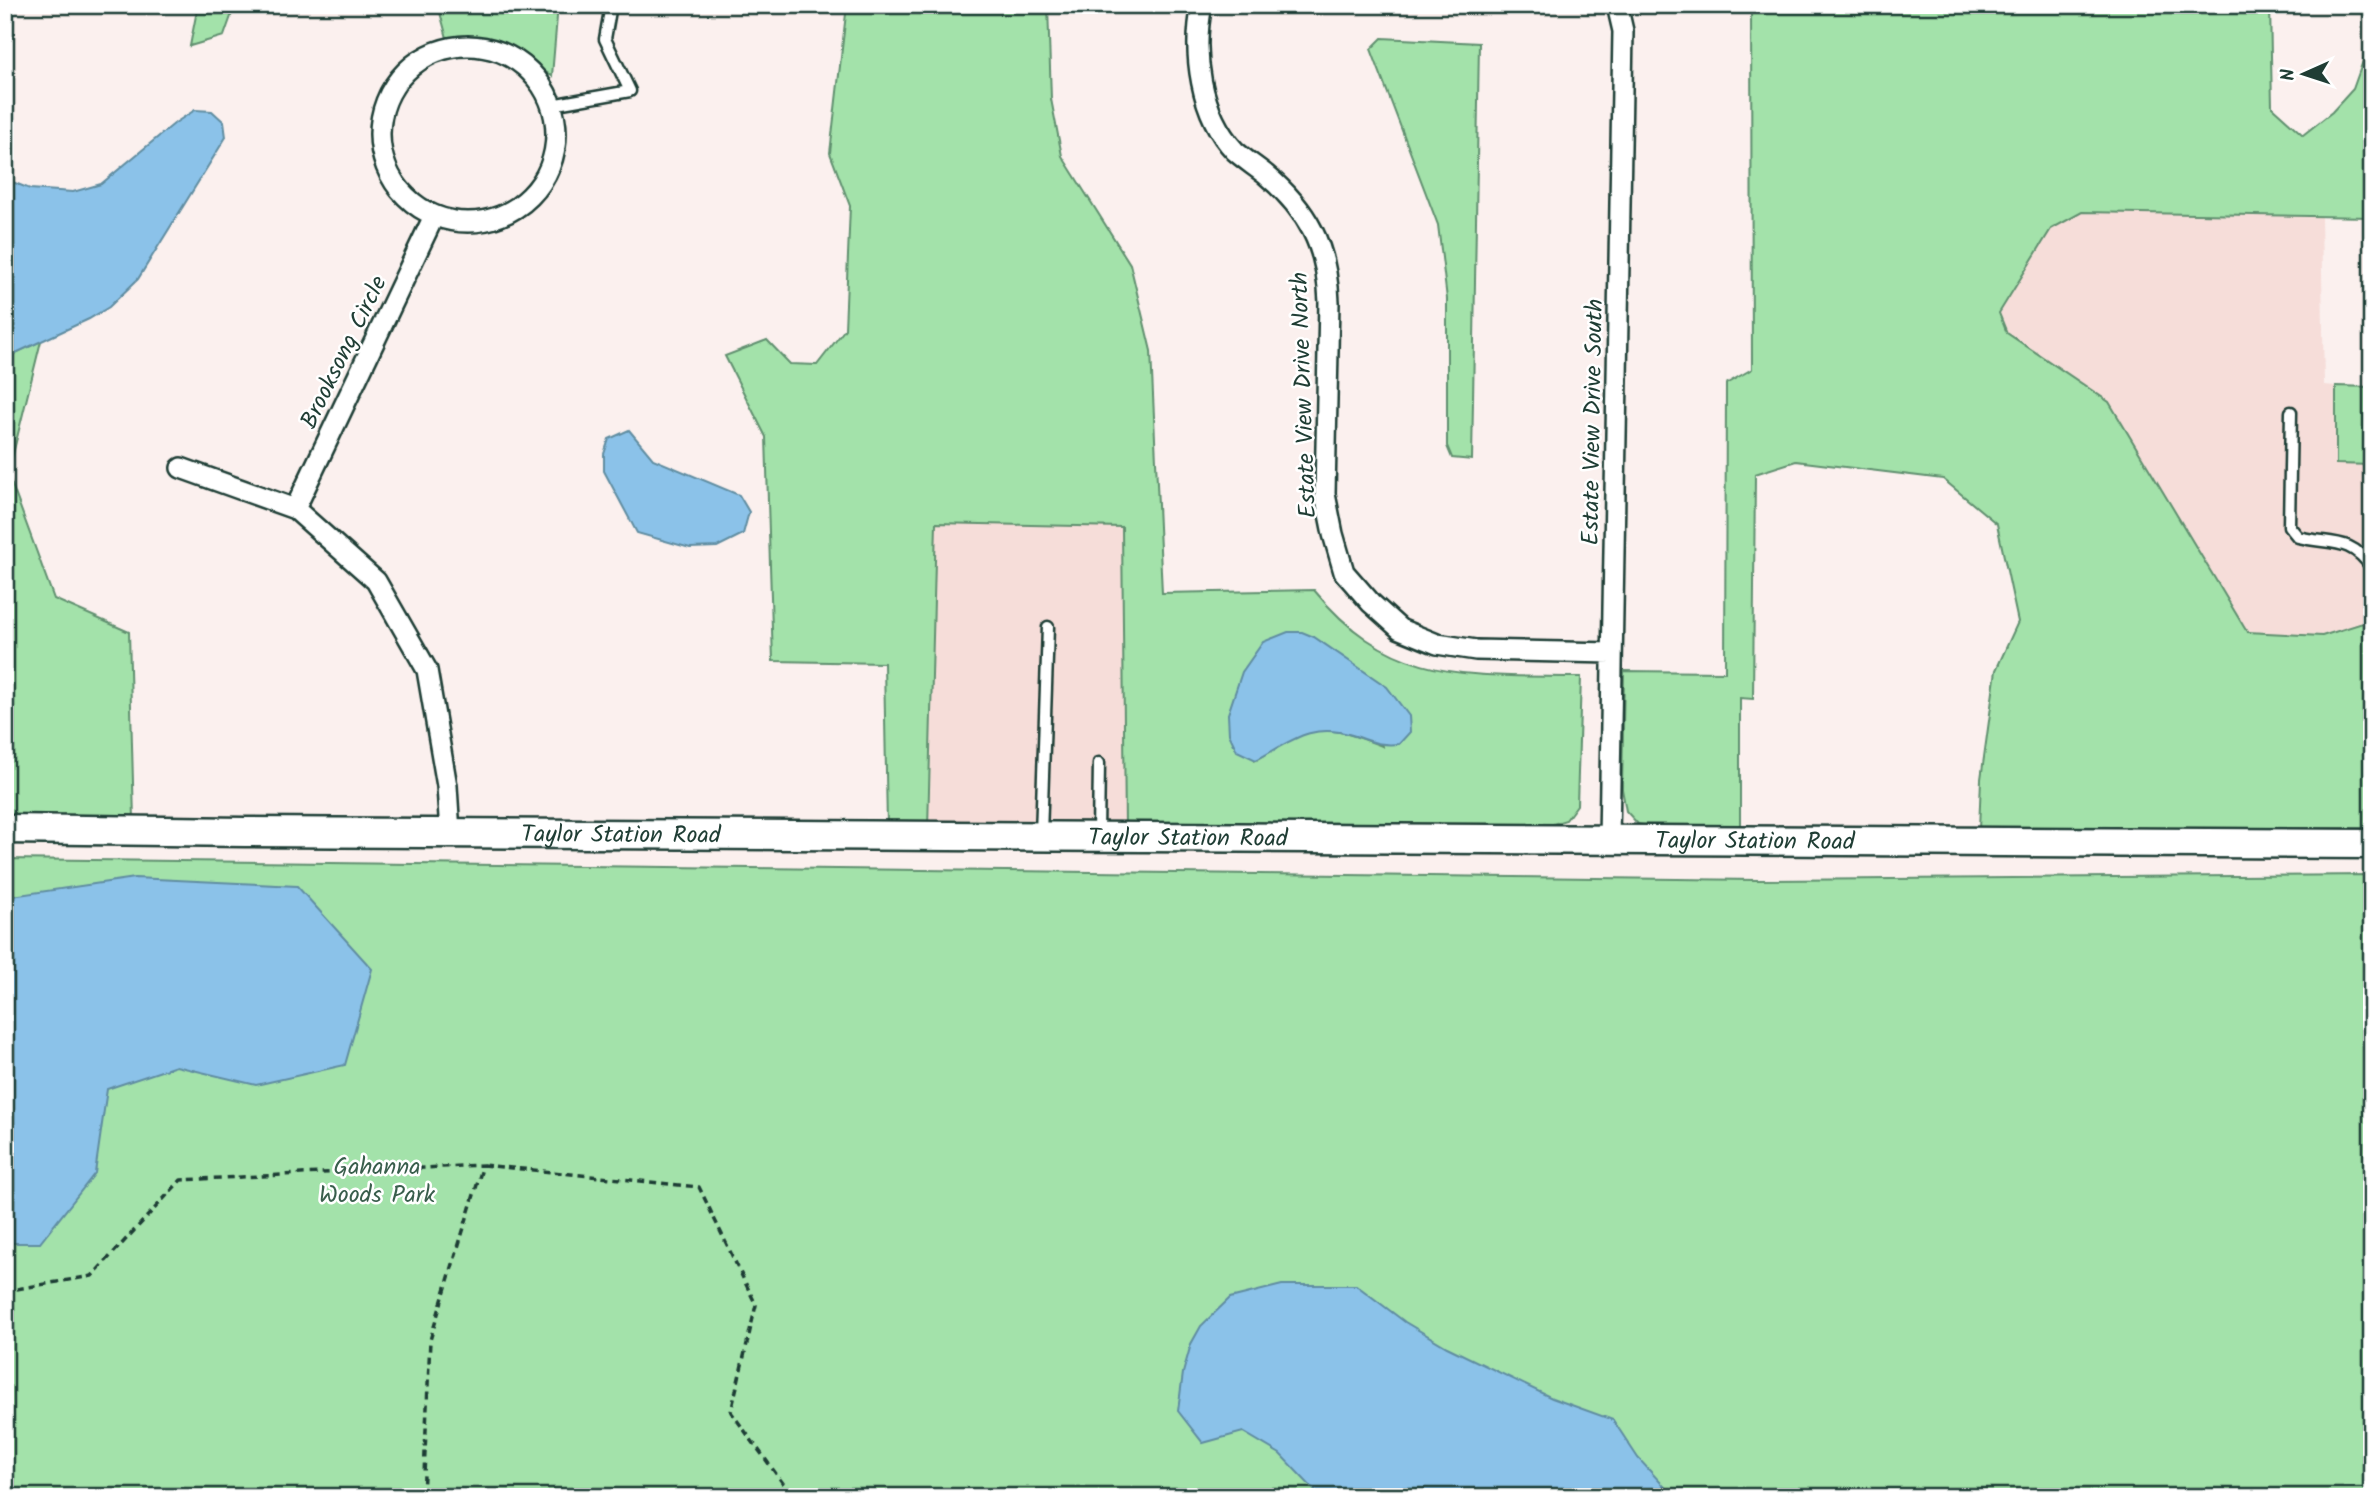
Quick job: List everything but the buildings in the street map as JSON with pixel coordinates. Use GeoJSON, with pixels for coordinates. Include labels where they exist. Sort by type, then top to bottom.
{"type":"FeatureCollection","features":[{"type":"Feature","properties":{"kind":"main road","name":"Taylor Station Road"},"geometry":{"type":"LineString","coordinates":[[5,829],[2372,844]]}},
{"type":"Feature","properties":{"kind":"street","name":"Estate View Drive North"},"geometry":{"type":"LineString","coordinates":[[1202,5],[1198,44],[1201,82],[1213,118],[1235,150],[1284,191],[1301,210],[1315,234],[1323,259],[1329,302],[1325,494],[1344,572],[1371,603],[1400,629],[1437,644],[1476,650],[1612,653]]}},
{"type":"Feature","properties":{"kind":"street","name":"Estate View Drive South"},"geometry":{"type":"LineString","coordinates":[[1609,840],[1623,31],[1617,5]]}},
{"type":"Feature","properties":{"kind":"street"},"geometry":{"type":"LineString","coordinates":[[467,46],[489,49],[509,56],[527,69],[541,86],[551,105],[555,150],[548,171],[536,190],[520,206],[500,217],[478,222],[456,222],[435,216],[415,205],[400,190],[388,171],[382,151],[380,129],[384,107],[407,70],[425,57],[446,49],[467,46]]}},
{"type":"Feature","properties":{"kind":"street","name":"Brooksong Circle"},"geometry":{"type":"LineString","coordinates":[[295,509],[435,216]]}},
{"type":"Feature","properties":{"kind":"street"},"geometry":{"type":"LineString","coordinates":[[181,468],[295,509],[376,582],[427,670],[447,786],[450,833]]}},
{"type":"Feature","properties":{"kind":"lane"},"geometry":{"type":"LineString","coordinates":[[551,105],[630,91],[605,39],[611,5]]}},
{"type":"Feature","properties":{"kind":"lane"},"geometry":{"type":"LineString","coordinates":[[2291,412],[2289,526],[2298,537],[2356,549],[2372,568]]}},
{"type":"Feature","properties":{"kind":"lane"},"geometry":{"type":"LineString","coordinates":[[1041,835],[1048,627]]}},
{"type":"Feature","properties":{"kind":"lane"},"geometry":{"type":"LineString","coordinates":[[1098,836],[1099,763]]}},
{"type":"Feature","properties":{"kind":"path"},"geometry":{"type":"LineString","coordinates":[[5,1291],[92,1276],[181,1180],[483,1165],[699,1187],[756,1305],[731,1412],[793,1497]]}},
{"type":"Feature","properties":{"kind":"path"},"geometry":{"type":"LineString","coordinates":[[423,1497],[430,1340],[483,1165]]}},
{"type":"Feature","properties":{"kind":"shaded area"},"geometry":{"type":"Polygon","coordinates":[[[2082,212],[2321,216],[2324,385],[2336,386],[2336,463],[2372,465],[2372,620],[2322,636],[2248,633],[2109,402],[2007,333],[1999,313],[2051,229],[2082,212]]]}},
{"type":"Feature","properties":{"kind":"shaded area"},"geometry":{"type":"Polygon","coordinates":[[[935,522],[1122,526],[1125,828],[928,828],[935,522]]]}},
{"type":"Feature","properties":{"kind":"green space"},"geometry":{"type":"Polygon","coordinates":[[[198,5],[235,5],[224,36],[190,46],[198,5]]]}},
{"type":"Feature","properties":{"kind":"green space"},"geometry":{"type":"Polygon","coordinates":[[[438,5],[558,5],[552,76],[515,52],[477,38],[447,38],[438,5]]]}},
{"type":"Feature","properties":{"kind":"green space"},"geometry":{"type":"Polygon","coordinates":[[[847,5],[1048,5],[1051,99],[1062,156],[1130,264],[1151,351],[1162,593],[1314,590],[1343,621],[1373,643],[1403,659],[1468,674],[1581,677],[1577,805],[1566,820],[1543,827],[1125,828],[1122,527],[936,523],[928,828],[887,826],[884,663],[773,661],[766,437],[725,356],[767,340],[790,364],[817,365],[845,329],[850,206],[830,153],[847,5]],[[1314,637],[1256,760],[1294,737],[1310,731],[1342,733],[1382,746],[1314,637]]]}},
{"type":"Feature","properties":{"kind":"green space"},"geometry":{"type":"Polygon","coordinates":[[[1751,5],[2270,5],[2272,107],[2303,135],[2332,112],[2353,89],[2372,36],[2372,217],[2082,212],[2051,229],[1999,313],[2007,333],[2109,402],[2247,632],[2322,636],[2372,620],[2372,828],[1979,830],[1981,779],[1996,670],[2018,622],[1997,524],[1943,479],[1796,461],[1755,474],[1753,699],[1740,698],[1740,830],[1667,830],[1638,824],[1626,811],[1622,789],[1624,671],[1725,672],[1726,384],[1752,369],[1751,5]]]}},
{"type":"Feature","properties":{"kind":"green space"},"geometry":{"type":"Polygon","coordinates":[[[1382,38],[1479,43],[1472,460],[1452,458],[1447,446],[1447,299],[1438,225],[1371,49],[1382,38]]]}},
{"type":"Feature","properties":{"kind":"green space"},"geometry":{"type":"Polygon","coordinates":[[[41,341],[8,474],[54,599],[129,632],[134,820],[5,818],[5,358],[41,341]]]}},
{"type":"Feature","properties":{"kind":"green space"},"geometry":{"type":"Polygon","coordinates":[[[2336,386],[2372,387],[2372,465],[2336,464],[2336,386]]]}},
{"type":"Feature","properties":{"kind":"green space","name":"Gahanna Woods Park"},"geometry":{"type":"Polygon","coordinates":[[[5,859],[1757,880],[2372,875],[2372,1497],[1674,1497],[1672,1494],[1358,1497],[5,1497],[5,859]]]}},
{"type":"Feature","properties":{"kind":"water"},"geometry":{"type":"Polygon","coordinates":[[[195,110],[212,111],[224,122],[226,137],[138,279],[109,307],[89,319],[5,358],[5,179],[30,189],[73,192],[101,184],[175,123],[195,110]]]}},
{"type":"Feature","properties":{"kind":"water"},"geometry":{"type":"Polygon","coordinates":[[[629,430],[653,459],[739,495],[749,512],[743,534],[717,547],[690,548],[637,533],[604,471],[604,454],[609,439],[629,430]]]}},
{"type":"Feature","properties":{"kind":"water"},"geometry":{"type":"Polygon","coordinates":[[[1288,632],[1302,632],[1314,637],[1387,687],[1409,716],[1410,732],[1399,744],[1385,744],[1337,732],[1313,732],[1256,760],[1237,751],[1229,734],[1228,714],[1242,672],[1263,642],[1288,632]]]}},
{"type":"Feature","properties":{"kind":"water"},"geometry":{"type":"Polygon","coordinates":[[[135,878],[297,886],[372,969],[345,1065],[256,1085],[176,1066],[107,1089],[95,1173],[40,1243],[5,1243],[5,897],[135,878]]]}},
{"type":"Feature","properties":{"kind":"water"},"geometry":{"type":"Polygon","coordinates":[[[1282,1285],[1356,1285],[1405,1322],[1447,1347],[1552,1398],[1613,1420],[1638,1458],[1674,1497],[1321,1497],[1280,1454],[1243,1432],[1203,1443],[1178,1411],[1183,1373],[1191,1344],[1201,1326],[1230,1298],[1282,1285]]]}}]}
